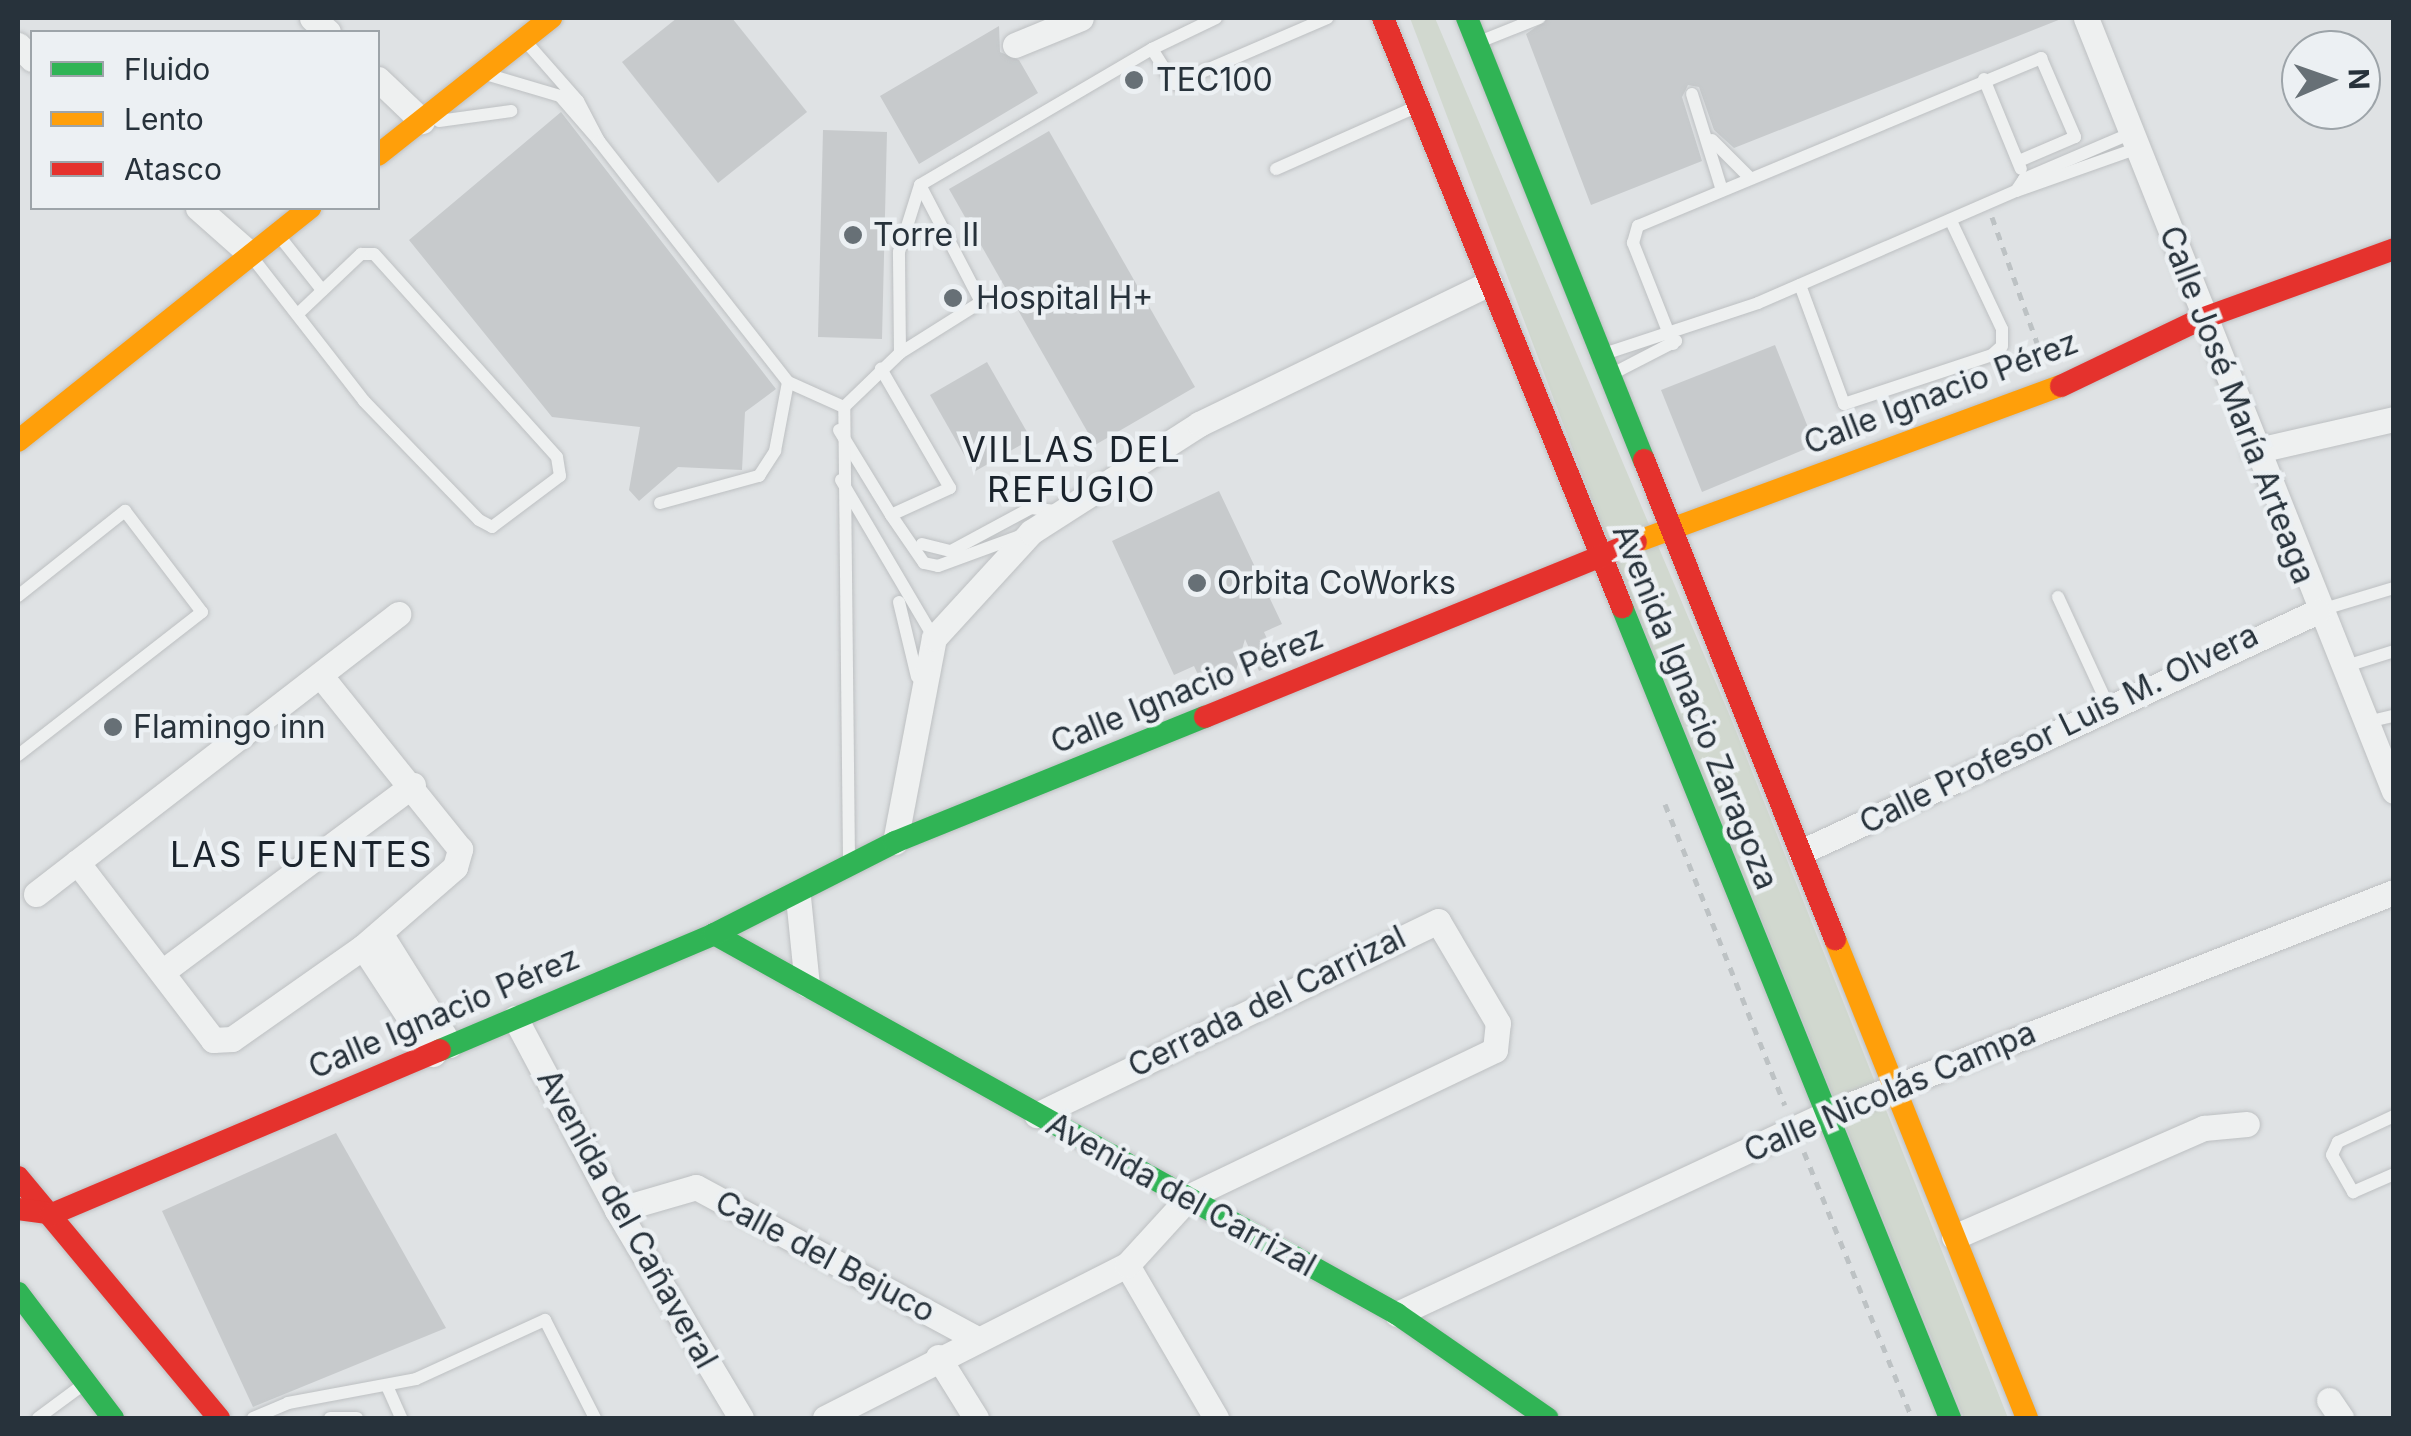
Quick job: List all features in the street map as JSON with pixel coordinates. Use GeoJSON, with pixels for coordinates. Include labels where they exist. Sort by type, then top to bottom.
{"type":"FeatureCollection","features":[{"type":"Feature","properties":{"kind":"street"},"geometry":{"type":"LineString","coordinates":[[380,154],[552,18]]}},
{"type":"Feature","properties":{"kind":"street"},"geometry":{"type":"LineString","coordinates":[[1015,45],[1081,18]]}},
{"type":"Feature","properties":{"kind":"street","name":"Avenida Ignacio Zaragoza"},"geometry":{"type":"LineString","coordinates":[[1383,18],[1824,1115],[1950,1418]]}},
{"type":"Feature","properties":{"kind":"street","name":"Avenida Ignacio Zaragoza"},"geometry":{"type":"LineString","coordinates":[[1467,18],[2027,1418]]}},
{"type":"Feature","properties":{"kind":"street","name":"Calle José María Arteaga"},"geometry":{"type":"LineString","coordinates":[[2086,18],[2201,319],[2394,791]]}},
{"type":"Feature","properties":{"kind":"street"},"geometry":{"type":"LineString","coordinates":[[380,81],[422,121]]}},
{"type":"Feature","properties":{"kind":"street"},"geometry":{"type":"LineString","coordinates":[[200,210],[250,254]]}},
{"type":"Feature","properties":{"kind":"street"},"geometry":{"type":"LineString","coordinates":[[18,441],[307,210]]}},
{"type":"Feature","properties":{"kind":"street","name":"Calle Ignacio Pérez"},"geometry":{"type":"LineString","coordinates":[[29,1208],[442,1050],[798,896],[896,842],[1601,562],[1671,528],[2054,390],[2201,319],[2394,248]]}},
{"type":"Feature","properties":{"kind":"street"},"geometry":{"type":"LineString","coordinates":[[896,842],[918,692],[934,638],[1032,532],[1199,424],[1490,283]]}},
{"type":"Feature","properties":{"kind":"street"},"geometry":{"type":"LineString","coordinates":[[2254,451],[2394,419]]}},
{"type":"Feature","properties":{"kind":"street","name":"Calle Profesor Luis M. Olvera"},"geometry":{"type":"LineString","coordinates":[[1801,852],[2108,705],[2318,611]]}},
{"type":"Feature","properties":{"kind":"street"},"geometry":{"type":"LineString","coordinates":[[36,894],[398,614]]}},
{"type":"Feature","properties":{"kind":"street"},"geometry":{"type":"LineString","coordinates":[[77,862],[162,972],[205,1036],[221,1042],[371,940],[460,860],[456,839],[320,675]]}},
{"type":"Feature","properties":{"kind":"street"},"geometry":{"type":"LineString","coordinates":[[162,972],[413,785]]}},
{"type":"Feature","properties":{"kind":"street","name":"Calle Nicolás Campa"},"geometry":{"type":"LineString","coordinates":[[1397,1314],[1824,1115],[2394,892]]}},
{"type":"Feature","properties":{"kind":"street"},"geometry":{"type":"LineString","coordinates":[[798,896],[808,984]]}},
{"type":"Feature","properties":{"kind":"street","name":"Cerrada del Carrizal"},"geometry":{"type":"LineString","coordinates":[[1036,1115],[1424,924],[1449,928],[1498,1023],[1495,1050],[1190,1196]]}},
{"type":"Feature","properties":{"kind":"street","name":"Avenida del Carrizal"},"geometry":{"type":"LineString","coordinates":[[714,934],[1397,1314],[1547,1418]]}},
{"type":"Feature","properties":{"kind":"street"},"geometry":{"type":"LineString","coordinates":[[371,940],[442,1050]]}},
{"type":"Feature","properties":{"kind":"street","name":"Avenida del Cañaveral"},"geometry":{"type":"LineString","coordinates":[[515,1018],[617,1210],[741,1418]]}},
{"type":"Feature","properties":{"kind":"street"},"geometry":{"type":"LineString","coordinates":[[1954,1236],[2204,1128],[2247,1124]]}},
{"type":"Feature","properties":{"kind":"street"},"geometry":{"type":"LineString","coordinates":[[18,1177],[29,1208],[219,1418]]}},
{"type":"Feature","properties":{"kind":"street","name":"Calle del Bejuco"},"geometry":{"type":"LineString","coordinates":[[617,1210],[696,1188],[975,1338]]}},
{"type":"Feature","properties":{"kind":"street"},"geometry":{"type":"LineString","coordinates":[[825,1418],[975,1338],[1127,1265],[1190,1196]]}},
{"type":"Feature","properties":{"kind":"street"},"geometry":{"type":"LineString","coordinates":[[1127,1265],[1216,1418]]}},
{"type":"Feature","properties":{"kind":"street"},"geometry":{"type":"LineString","coordinates":[[22,1286],[113,1418]]}},
{"type":"Feature","properties":{"kind":"street"},"geometry":{"type":"LineString","coordinates":[[938,1357],[976,1418]]}},
{"type":"Feature","properties":{"kind":"lane"},"geometry":{"type":"LineString","coordinates":[[900,353],[900,252],[920,184],[1152,49],[1216,18]]}},
{"type":"Feature","properties":{"kind":"lane"},"geometry":{"type":"LineString","coordinates":[[1152,49],[1182,86],[1327,18]]}},
{"type":"Feature","properties":{"kind":"lane"},"geometry":{"type":"LineString","coordinates":[[1477,43],[1540,18]]}},
{"type":"Feature","properties":{"kind":"lane"},"geometry":{"type":"LineString","coordinates":[[524,39],[578,101],[599,141]]}},
{"type":"Feature","properties":{"kind":"lane"},"geometry":{"type":"LineString","coordinates":[[1673,344],[1632,232],[1721,187],[2040,58],[2075,137],[2019,161]]}},
{"type":"Feature","properties":{"kind":"lane"},"geometry":{"type":"LineString","coordinates":[[482,73],[560,96],[788,382],[844,406]]}},
{"type":"Feature","properties":{"kind":"lane"},"geometry":{"type":"LineString","coordinates":[[1984,79],[2019,161],[2023,187]]}},
{"type":"Feature","properties":{"kind":"lane"},"geometry":{"type":"LineString","coordinates":[[1692,94],[1709,137],[1721,187]]}},
{"type":"Feature","properties":{"kind":"lane"},"geometry":{"type":"LineString","coordinates":[[1276,169],[1418,106]]}},
{"type":"Feature","properties":{"kind":"lane"},"geometry":{"type":"LineString","coordinates":[[422,121],[511,111]]}},
{"type":"Feature","properties":{"kind":"lane"},"geometry":{"type":"LineString","coordinates":[[1709,137],[1748,177]]}},
{"type":"Feature","properties":{"kind":"lane"},"geometry":{"type":"LineString","coordinates":[[1606,365],[1667,330],[1684,331],[1800,285],[2135,141]]}},
{"type":"Feature","properties":{"kind":"lane"},"geometry":{"type":"LineString","coordinates":[[849,868],[838,429],[844,406],[880,369],[981,302],[920,184]]}},
{"type":"Feature","properties":{"kind":"lane"},"geometry":{"type":"LineString","coordinates":[[1800,285],[1844,404],[1992,355],[2002,346],[2002,330],[1951,221]]}},
{"type":"Feature","properties":{"kind":"lane"},"geometry":{"type":"LineString","coordinates":[[277,234],[322,290]]}},
{"type":"Feature","properties":{"kind":"lane"},"geometry":{"type":"LineString","coordinates":[[250,254],[301,311],[364,402],[479,520],[492,527],[552,488],[560,476],[557,456],[374,254],[361,254],[301,311]]}},
{"type":"Feature","properties":{"kind":"lane"},"geometry":{"type":"LineString","coordinates":[[1606,365],[1673,344],[1684,331]]}},
{"type":"Feature","properties":{"kind":"lane"},"geometry":{"type":"LineString","coordinates":[[880,369],[950,488],[891,515]]}},
{"type":"Feature","properties":{"kind":"lane"},"geometry":{"type":"LineString","coordinates":[[660,503],[759,476],[775,451],[788,382]]}},
{"type":"Feature","properties":{"kind":"lane"},"geometry":{"type":"LineString","coordinates":[[838,429],[909,548],[938,566],[1032,532]]}},
{"type":"Feature","properties":{"kind":"lane"},"geometry":{"type":"LineString","coordinates":[[840,478],[934,638]]}},
{"type":"Feature","properties":{"kind":"lane"},"geometry":{"type":"LineString","coordinates":[[922,544],[951,551],[1031,508],[1059,512]]}},
{"type":"Feature","properties":{"kind":"lane"},"geometry":{"type":"LineString","coordinates":[[18,596],[125,511],[202,612],[18,755]]}},
{"type":"Feature","properties":{"kind":"lane"},"geometry":{"type":"LineString","coordinates":[[2318,611],[2394,588]]}},
{"type":"Feature","properties":{"kind":"lane"},"geometry":{"type":"LineString","coordinates":[[2058,597],[2108,705]]}},
{"type":"Feature","properties":{"kind":"lane"},"geometry":{"type":"LineString","coordinates":[[899,602],[916,649],[918,692]]}},
{"type":"Feature","properties":{"kind":"lane"},"geometry":{"type":"LineString","coordinates":[[2342,668],[2394,652]]}},
{"type":"Feature","properties":{"kind":"lane"},"geometry":{"type":"LineString","coordinates":[[2365,723],[2394,716]]}},
{"type":"Feature","properties":{"kind":"lane"},"geometry":{"type":"LineString","coordinates":[[2394,1116],[2338,1142],[2332,1155],[2352,1192],[2394,1174]]}},
{"type":"Feature","properties":{"kind":"lane"},"geometry":{"type":"LineString","coordinates":[[29,1208],[197,1418]]}},
{"type":"Feature","properties":{"kind":"lane"},"geometry":{"type":"LineString","coordinates":[[22,1286],[133,1418]]}},
{"type":"Feature","properties":{"kind":"lane"},"geometry":{"type":"LineString","coordinates":[[253,1418],[288,1403],[387,1386],[544,1320],[595,1418]]}},
{"type":"Feature","properties":{"kind":"lane"},"geometry":{"type":"LineString","coordinates":[[38,1418],[86,1383]]}},
{"type":"Feature","properties":{"kind":"lane"},"geometry":{"type":"LineString","coordinates":[[387,1386],[401,1418]]}},
{"type":"Feature","properties":{"kind":"lane"},"geometry":{"type":"LineString","coordinates":[[330,1418],[357,1418]]}},
{"type":"Feature","properties":{"kind":"path"},"geometry":{"type":"LineString","coordinates":[[1988,205],[2054,390]]}},
{"type":"Feature","properties":{"kind":"shaded area"},"geometry":{"type":"Polygon","coordinates":[[[1410,18],[1435,18],[1732,721],[2008,1418],[1964,1418],[1602,527],[1410,18]]]}},
{"type":"Feature","properties":{"kind":"building"},"geometry":{"type":"Polygon","coordinates":[[[677,18],[732,18],[807,112],[718,183],[622,62],[677,18]]]}},
{"type":"Feature","properties":{"kind":"building"},"geometry":{"type":"Polygon","coordinates":[[[1549,18],[2061,19],[1734,148],[1714,130],[1699,87],[1688,85],[1682,97],[1702,161],[1591,205],[1526,34],[1549,18]]]}},
{"type":"Feature","properties":{"kind":"building"},"geometry":{"type":"Polygon","coordinates":[[[999,26],[1000,52],[1019,60],[1038,93],[919,164],[880,96],[999,26]]]}},
{"type":"Feature","properties":{"kind":"building"},"geometry":{"type":"Polygon","coordinates":[[[561,112],[776,389],[745,412],[742,470],[678,467],[639,501],[629,490],[640,427],[552,417],[409,240],[561,112]]]}},
{"type":"Feature","properties":{"kind":"building","name":"Torre II"},"geometry":{"type":"Polygon","coordinates":[[[823,130],[887,132],[882,339],[818,337],[823,130]]]}},
{"type":"Feature","properties":{"kind":"building"},"geometry":{"type":"Polygon","coordinates":[[[1049,131],[1195,387],[1095,445],[949,189],[1049,131]]]}},
{"type":"Feature","properties":{"kind":"building"},"geometry":{"type":"Polygon","coordinates":[[[1775,345],[1815,445],[1702,492],[1661,390],[1775,345]]]}},
{"type":"Feature","properties":{"kind":"building"},"geometry":{"type":"Polygon","coordinates":[[[987,362],[1031,439],[974,472],[930,395],[987,362]]]}},
{"type":"Feature","properties":{"kind":"building","name":"Orbita CoWorks"},"geometry":{"type":"Polygon","coordinates":[[[1219,491],[1282,624],[1264,632],[1278,663],[1259,671],[1245,639],[1233,681],[1206,692],[1194,666],[1174,675],[1112,541],[1219,491]]]}},
{"type":"Feature","properties":{"kind":"building"},"geometry":{"type":"Polygon","coordinates":[[[336,1133],[446,1328],[253,1407],[162,1211],[336,1133]]]}},
{"type":"Feature","properties":{"kind":"traffic: fast"},"geometry":{"type":"LineString","coordinates":[[1467,18],[1644,460]]}},
{"type":"Feature","properties":{"kind":"traffic: fast"},"geometry":{"type":"LineString","coordinates":[[1622,607],[1950,1418]]}},
{"type":"Feature","properties":{"kind":"traffic: fast"},"geometry":{"type":"LineString","coordinates":[[440,1050],[714,934],[895,842],[1205,717]]}},
{"type":"Feature","properties":{"kind":"traffic: fast"},"geometry":{"type":"LineString","coordinates":[[714,934],[1397,1314],[1547,1418]]}},
{"type":"Feature","properties":{"kind":"traffic: fast"},"geometry":{"type":"LineString","coordinates":[[18,1293],[113,1418]]}},
{"type":"Feature","properties":{"kind":"traffic: slow"},"geometry":{"type":"LineString","coordinates":[[380,153],[551,18]]}},
{"type":"Feature","properties":{"kind":"traffic: slow"},"geometry":{"type":"LineString","coordinates":[[18,441],[307,210]]}},
{"type":"Feature","properties":{"kind":"traffic: slow"},"geometry":{"type":"LineString","coordinates":[[1636,542],[2061,386]]}},
{"type":"Feature","properties":{"kind":"traffic: slow"},"geometry":{"type":"LineString","coordinates":[[1835,939],[2027,1418]]}},
{"type":"Feature","properties":{"kind":"traffic: jam"},"geometry":{"type":"LineString","coordinates":[[1383,18],[1622,607]]}},
{"type":"Feature","properties":{"kind":"traffic: jam"},"geometry":{"type":"LineString","coordinates":[[2061,386],[2201,319],[2394,249]]}},
{"type":"Feature","properties":{"kind":"traffic: jam"},"geometry":{"type":"LineString","coordinates":[[1644,460],[1835,939]]}},
{"type":"Feature","properties":{"kind":"traffic: jam"},"geometry":{"type":"LineString","coordinates":[[1205,717],[1636,542]]}},
{"type":"Feature","properties":{"kind":"traffic: jam"},"geometry":{"type":"LineString","coordinates":[[18,1209],[52,1214],[440,1050]]}},
{"type":"Feature","properties":{"kind":"traffic: jam"},"geometry":{"type":"LineString","coordinates":[[18,1177],[219,1418]]}},
{"type":"Feature","properties":{"kind":"place","name":"TEC100"},"geometry":{"type":"Point","coordinates":[1134,80]}},
{"type":"Feature","properties":{"kind":"place","name":"Torre II"},"geometry":{"type":"Point","coordinates":[853,235]}},
{"type":"Feature","properties":{"kind":"place","name":"Hospital H+"},"geometry":{"type":"Point","coordinates":[953,298]}},
{"type":"Feature","properties":{"kind":"place","name":"Orbita CoWorks"},"geometry":{"type":"Point","coordinates":[1197,583]}},
{"type":"Feature","properties":{"kind":"place","name":"Flamingo inn"},"geometry":{"type":"Point","coordinates":[113,727]}},
{"type":"Feature","properties":{"kind":"district","name":"VILLAS DEL REFUGIO"},"geometry":{"type":"Point","coordinates":[1072,469]}},
{"type":"Feature","properties":{"kind":"district","name":"LAS FUENTES"},"geometry":{"type":"Point","coordinates":[302,854]}}]}
